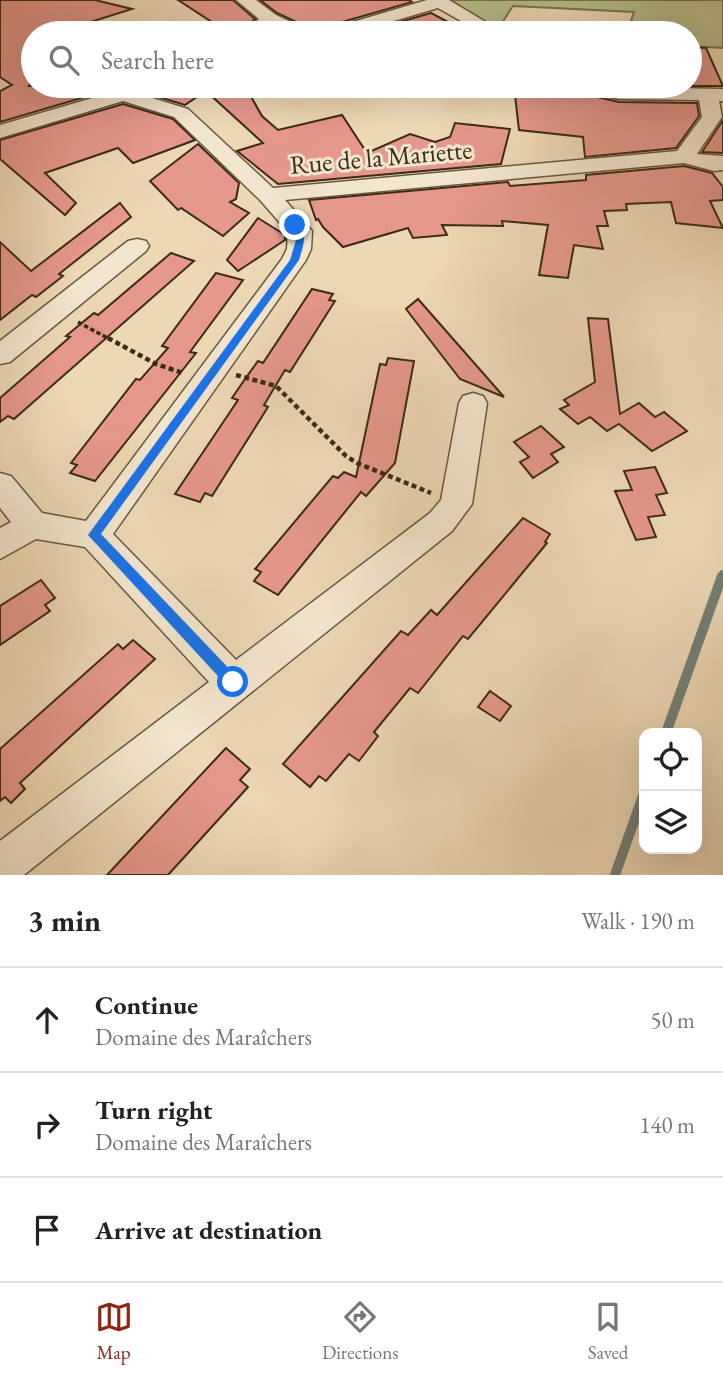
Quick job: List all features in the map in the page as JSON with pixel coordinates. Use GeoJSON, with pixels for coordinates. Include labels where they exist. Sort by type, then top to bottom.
{"type":"FeatureCollection","features":[{"type":"Feature","properties":{"kind":"street"},"geometry":{"type":"LineString","coordinates":[[245,0],[274,21]]}},
{"type":"Feature","properties":{"kind":"street"},"geometry":{"type":"LineString","coordinates":[[374,21],[438,1],[474,21]]}},
{"type":"Feature","properties":{"kind":"street"},"geometry":{"type":"LineString","coordinates":[[684,157],[717,116],[715,95]]}},
{"type":"Feature","properties":{"kind":"street"},"geometry":{"type":"LineString","coordinates":[[0,132],[113,98]]}},
{"type":"Feature","properties":{"kind":"street","name":"Rue de la Mariette"},"geometry":{"type":"LineString","coordinates":[[133,98],[181,113],[268,195],[684,157],[714,164],[723,163]]}},
{"type":"Feature","properties":{"kind":"street"},"geometry":{"type":"LineString","coordinates":[[94,535],[294,260],[299,249],[300,231],[268,195]]}},
{"type":"Feature","properties":{"kind":"street"},"geometry":{"type":"LineString","coordinates":[[0,355],[137,246]]}},
{"type":"Feature","properties":{"kind":"street"},"geometry":{"type":"LineString","coordinates":[[0,867],[233,682],[441,522],[456,503],[473,403]]}},
{"type":"Feature","properties":{"kind":"street"},"geometry":{"type":"LineString","coordinates":[[0,485],[32,524],[94,535],[233,682]]}},
{"type":"Feature","properties":{"kind":"street"},"geometry":{"type":"LineString","coordinates":[[0,545],[32,524]]}},
{"type":"Feature","properties":{"kind":"path"},"geometry":{"type":"LineString","coordinates":[[55,312],[103,334],[156,364],[276,386],[346,456],[456,503]]}},
{"type":"Feature","properties":{"kind":"green space"},"geometry":{"type":"Polygon","coordinates":[[[447,0],[723,0],[723,48],[702,47],[702,21],[631,21],[634,12],[513,6],[503,21],[484,21],[447,0]]]}},
{"type":"Feature","properties":{"kind":"building"},"geometry":{"type":"Polygon","coordinates":[[[0,0],[95,0],[132,9],[94,21],[21,21],[21,98],[81,98],[0,122],[0,91],[12,85],[0,77],[0,0]]]}},
{"type":"Feature","properties":{"kind":"building"},"geometry":{"type":"Polygon","coordinates":[[[178,0],[233,0],[255,19],[253,21],[210,21],[178,0]]]}},
{"type":"Feature","properties":{"kind":"building"},"geometry":{"type":"Polygon","coordinates":[[[260,0],[412,2],[346,21],[294,21],[277,13],[260,0]]]}},
{"type":"Feature","properties":{"kind":"building"},"geometry":{"type":"Polygon","coordinates":[[[431,13],[446,21],[403,21],[431,13]]]}},
{"type":"Feature","properties":{"kind":"building"},"geometry":{"type":"Polygon","coordinates":[[[702,48],[706,48],[723,86],[702,86],[702,48]]]}},
{"type":"Feature","properties":{"kind":"building"},"geometry":{"type":"Polygon","coordinates":[[[162,98],[196,98],[185,105],[162,98]]]}},
{"type":"Feature","properties":{"kind":"building"},"geometry":{"type":"Polygon","coordinates":[[[214,98],[252,98],[262,116],[278,130],[342,115],[367,153],[410,134],[435,142],[450,137],[455,123],[510,129],[501,164],[278,184],[237,151],[263,143],[214,98]]]}},
{"type":"Feature","properties":{"kind":"building"},"geometry":{"type":"Polygon","coordinates":[[[515,98],[602,98],[619,102],[697,103],[699,116],[676,148],[585,157],[583,137],[519,130],[515,98]]]}},
{"type":"Feature","properties":{"kind":"building"},"geometry":{"type":"Polygon","coordinates":[[[123,104],[173,119],[195,140],[133,163],[118,148],[45,173],[76,203],[65,215],[0,159],[0,140],[123,104]]]}},
{"type":"Feature","properties":{"kind":"building"},"geometry":{"type":"Polygon","coordinates":[[[723,120],[723,153],[702,152],[723,120]]]}},
{"type":"Feature","properties":{"kind":"building"},"geometry":{"type":"Polygon","coordinates":[[[198,144],[239,183],[236,199],[230,202],[249,213],[223,236],[181,208],[178,210],[150,181],[198,144]]]}},
{"type":"Feature","properties":{"kind":"building"},"geometry":{"type":"Polygon","coordinates":[[[684,166],[712,173],[723,187],[723,200],[710,201],[723,228],[676,223],[671,202],[626,204],[627,210],[604,211],[608,226],[597,226],[603,249],[574,245],[568,278],[539,275],[548,225],[502,221],[503,226],[442,225],[447,235],[413,238],[408,228],[343,247],[318,219],[316,220],[309,200],[508,182],[510,186],[586,180],[586,175],[684,166]]]}},
{"type":"Feature","properties":{"kind":"building"},"geometry":{"type":"Polygon","coordinates":[[[120,203],[131,217],[59,274],[63,276],[36,297],[32,295],[0,320],[0,242],[31,271],[120,203]]]}},
{"type":"Feature","properties":{"kind":"building"},"geometry":{"type":"Polygon","coordinates":[[[258,218],[285,235],[285,240],[238,271],[227,260],[258,218]]]}},
{"type":"Feature","properties":{"kind":"building"},"geometry":{"type":"Polygon","coordinates":[[[171,253],[194,261],[14,419],[8,416],[0,422],[0,398],[70,337],[66,336],[94,313],[98,315],[171,253]]]}},
{"type":"Feature","properties":{"kind":"building"},"geometry":{"type":"Polygon","coordinates":[[[216,273],[243,280],[190,352],[196,353],[95,481],[70,473],[77,465],[71,463],[136,379],[140,380],[168,348],[162,346],[216,273]]]}},
{"type":"Feature","properties":{"kind":"building"},"geometry":{"type":"Polygon","coordinates":[[[312,289],[333,294],[329,300],[335,301],[290,372],[285,370],[264,405],[268,407],[212,496],[205,493],[200,502],[175,494],[238,400],[232,398],[258,361],[263,363],[312,289]]]}},
{"type":"Feature","properties":{"kind":"building"},"geometry":{"type":"Polygon","coordinates":[[[418,299],[504,397],[460,379],[406,309],[418,299]]]}},
{"type":"Feature","properties":{"kind":"building"},"geometry":{"type":"Polygon","coordinates":[[[588,318],[608,319],[620,414],[639,403],[655,417],[664,412],[687,431],[652,451],[619,424],[607,431],[590,417],[578,424],[560,409],[569,405],[564,400],[595,382],[588,318]]]}},
{"type":"Feature","properties":{"kind":"building"},"geometry":{"type":"Polygon","coordinates":[[[388,358],[414,361],[395,463],[366,496],[361,492],[278,595],[254,581],[261,572],[255,569],[333,476],[338,478],[344,472],[356,477],[380,364],[386,365],[388,358]]]}},
{"type":"Feature","properties":{"kind":"building"},"geometry":{"type":"Polygon","coordinates":[[[541,426],[564,447],[551,454],[558,462],[533,478],[520,462],[529,457],[514,442],[541,426]]]}},
{"type":"Feature","properties":{"kind":"building"},"geometry":{"type":"Polygon","coordinates":[[[655,467],[667,493],[656,495],[665,515],[648,517],[656,537],[636,540],[615,491],[632,490],[624,471],[655,467]]]}},
{"type":"Feature","properties":{"kind":"building"},"geometry":{"type":"Polygon","coordinates":[[[523,518],[550,534],[545,542],[547,543],[468,639],[463,636],[418,693],[410,688],[374,732],[378,736],[359,761],[349,754],[326,781],[319,776],[310,787],[283,764],[401,631],[408,635],[431,610],[437,615],[523,518]]]}},
{"type":"Feature","properties":{"kind":"building"},"geometry":{"type":"Polygon","coordinates":[[[41,580],[55,598],[45,605],[50,611],[0,645],[0,606],[41,580]]]}},
{"type":"Feature","properties":{"kind":"building"},"geometry":{"type":"Polygon","coordinates":[[[133,640],[155,659],[20,783],[25,789],[11,803],[5,797],[0,801],[0,749],[118,644],[123,649],[133,640]]]}},
{"type":"Feature","properties":{"kind":"building"},"geometry":{"type":"Polygon","coordinates":[[[490,691],[511,706],[500,721],[478,707],[490,691]]]}},
{"type":"Feature","properties":{"kind":"building"},"geometry":{"type":"Polygon","coordinates":[[[226,748],[250,769],[240,780],[248,787],[168,875],[107,875],[226,748]]]}},
{"type":"Feature","properties":{"kind":"waterway"},"geometry":{"type":"LineString","coordinates":[[668,728],[722,576]]}},
{"type":"Feature","properties":{"kind":"waterway"},"geometry":{"type":"LineString","coordinates":[[615,875],[639,807]]}},
{"type":"Feature","properties":{"kind":"route"},"geometry":{"type":"LineString","coordinates":[[233,682],[94,535],[294,260],[300,240],[300,231],[295,225]]}}]}
